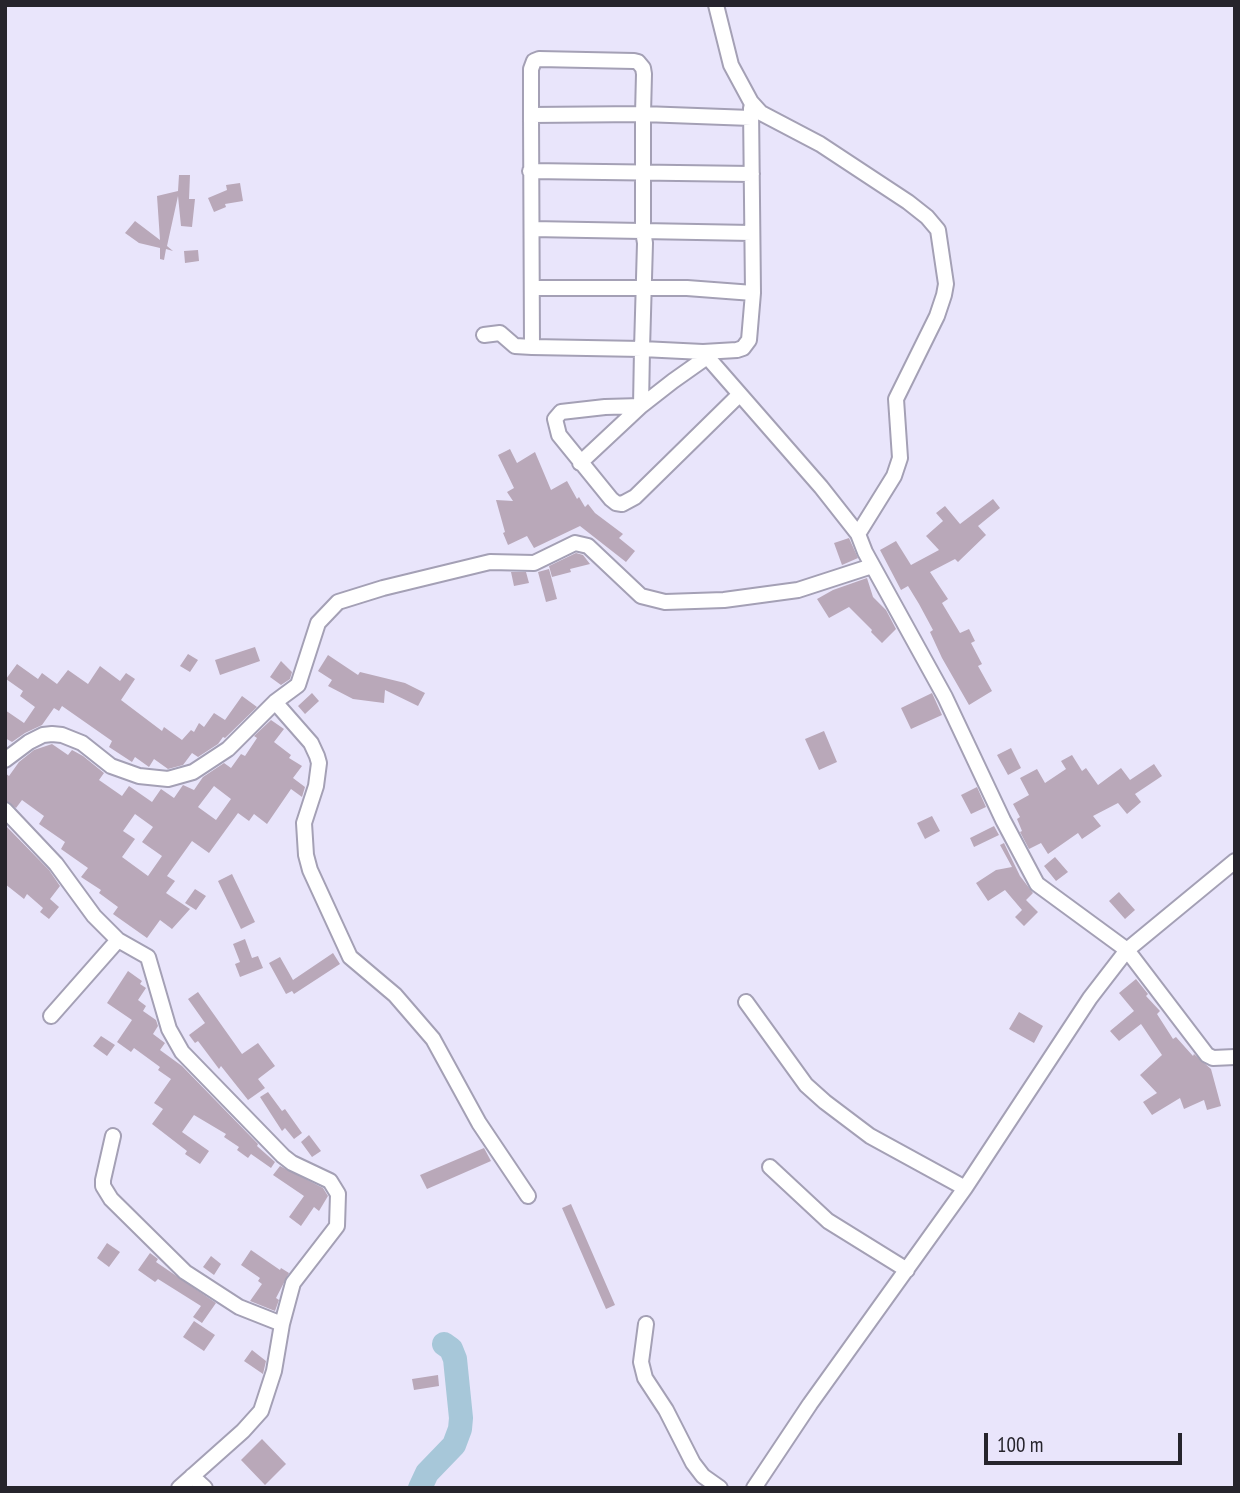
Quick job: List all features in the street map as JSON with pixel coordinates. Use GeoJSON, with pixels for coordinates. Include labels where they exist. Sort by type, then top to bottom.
{"type":"FeatureCollection","features":[{"type":"Feature","properties":{"kind":"street"},"geometry":{"type":"LineString","coordinates":[[716,5],[731,65],[751,102],[761,113],[820,144],[908,202],[938,230],[946,284],[944,295],[937,316],[896,399],[900,458],[898,467],[859,534]]}},
{"type":"Feature","properties":{"kind":"street"},"geometry":{"type":"LineString","coordinates":[[532,347],[531,69],[534,61],[539,59],[638,62],[644,74],[645,243],[641,406]]}},
{"type":"Feature","properties":{"kind":"street"},"geometry":{"type":"LineString","coordinates":[[484,335],[500,333],[515,346],[642,349],[706,355],[737,350],[746,345],[751,334],[752,293],[751,102]]}},
{"type":"Feature","properties":{"kind":"street"},"geometry":{"type":"LineString","coordinates":[[531,115],[643,114],[751,118]]}},
{"type":"Feature","properties":{"kind":"street"},"geometry":{"type":"LineString","coordinates":[[530,171],[752,174]]}},
{"type":"Feature","properties":{"kind":"street"},"geometry":{"type":"LineString","coordinates":[[532,229],[752,233]]}},
{"type":"Feature","properties":{"kind":"street"},"geometry":{"type":"LineString","coordinates":[[532,288],[687,288],[752,293]]}},
{"type":"Feature","properties":{"kind":"street"},"geometry":{"type":"LineString","coordinates":[[706,355],[859,534],[872,566],[945,697],[1003,820],[1037,884],[1127,950],[1200,1049],[1213,1058],[1235,1057]]}},
{"type":"Feature","properties":{"kind":"street"},"geometry":{"type":"LineString","coordinates":[[580,463],[641,406],[706,355]]}},
{"type":"Feature","properties":{"kind":"street"},"geometry":{"type":"LineString","coordinates":[[641,406],[605,407],[561,412],[557,415],[559,435],[611,499],[622,504],[629,501],[739,395]]}},
{"type":"Feature","properties":{"kind":"street"},"geometry":{"type":"LineString","coordinates":[[5,760],[29,742],[52,734],[82,743],[111,766],[124,772],[168,779],[184,775],[204,766],[228,749],[275,702],[298,685],[318,623],[338,602],[490,562],[534,563],[575,543],[588,546],[641,596],[665,602],[724,600],[798,590],[872,566]]}},
{"type":"Feature","properties":{"kind":"street"},"geometry":{"type":"LineString","coordinates":[[275,702],[311,743],[319,763],[316,786],[304,823],[306,855],[310,870],[350,957],[395,995],[433,1039],[480,1123],[528,1196]]}},
{"type":"Feature","properties":{"kind":"street"},"geometry":{"type":"LineString","coordinates":[[5,810],[56,864],[88,910],[118,940],[148,957],[169,1029],[181,1052],[283,1156],[330,1181],[338,1194],[337,1226],[296,1277],[282,1324],[274,1371],[261,1411],[243,1431],[179,1488]]}},
{"type":"Feature","properties":{"kind":"street"},"geometry":{"type":"LineString","coordinates":[[754,1488],[810,1404],[965,1188],[1090,998],[1127,950],[1235,861]]}},
{"type":"Feature","properties":{"kind":"street"},"geometry":{"type":"LineString","coordinates":[[51,1016],[118,940]]}},
{"type":"Feature","properties":{"kind":"street"},"geometry":{"type":"LineString","coordinates":[[746,1002],[806,1085],[825,1102],[870,1136],[965,1188]]}},
{"type":"Feature","properties":{"kind":"street"},"geometry":{"type":"LineString","coordinates":[[113,1136],[103,1180],[105,1193],[185,1272],[239,1307],[282,1324]]}},
{"type":"Feature","properties":{"kind":"street"},"geometry":{"type":"LineString","coordinates":[[770,1167],[828,1220],[906,1270]]}},
{"type":"Feature","properties":{"kind":"street"},"geometry":{"type":"LineString","coordinates":[[646,1324],[641,1362],[645,1378],[666,1410],[693,1463],[703,1476],[720,1488]]}},
{"type":"Feature","properties":{"kind":"street"},"geometry":{"type":"LineString","coordinates":[[192,1476],[205,1488]]}},
{"type":"Feature","properties":{"kind":"building"},"geometry":{"type":"Polygon","coordinates":[[[179,175],[190,175],[189,199],[195,199],[192,227],[181,226],[178,196],[167,246],[173,251],[166,249],[164,260],[160,259],[160,248],[139,243],[125,233],[135,221],[160,240],[157,196],[178,191],[179,175]]]}},
{"type":"Feature","properties":{"kind":"building"},"geometry":{"type":"Polygon","coordinates":[[[240,183],[243,201],[225,204],[226,207],[214,212],[208,198],[227,190],[226,185],[240,183]]]}},
{"type":"Feature","properties":{"kind":"building"},"geometry":{"type":"Polygon","coordinates":[[[198,250],[199,261],[185,263],[184,251],[198,250]]]}},
{"type":"Feature","properties":{"kind":"building"},"geometry":{"type":"Polygon","coordinates":[[[510,449],[517,463],[535,452],[551,490],[567,481],[585,507],[588,504],[595,513],[623,534],[619,538],[635,551],[626,562],[580,526],[534,548],[527,536],[508,545],[496,500],[513,501],[507,492],[514,488],[498,455],[510,449]]]}},
{"type":"Feature","properties":{"kind":"building"},"geometry":{"type":"Polygon","coordinates":[[[993,499],[1000,508],[978,526],[986,535],[958,562],[955,559],[930,572],[948,599],[942,603],[960,633],[969,629],[975,641],[971,643],[982,664],[978,666],[992,691],[969,705],[942,658],[930,632],[933,630],[919,604],[908,586],[901,590],[880,550],[896,541],[911,565],[939,550],[926,536],[943,521],[936,513],[945,506],[960,524],[993,499]]]}},
{"type":"Feature","properties":{"kind":"building"},"geometry":{"type":"Polygon","coordinates":[[[849,538],[858,558],[842,565],[834,543],[849,538]]]}},
{"type":"Feature","properties":{"kind":"building"},"geometry":{"type":"Polygon","coordinates":[[[576,553],[583,555],[590,564],[552,577],[549,566],[576,553]]]}},
{"type":"Feature","properties":{"kind":"building"},"geometry":{"type":"Polygon","coordinates":[[[549,569],[557,599],[546,602],[538,572],[549,569]]]}},
{"type":"Feature","properties":{"kind":"building"},"geometry":{"type":"Polygon","coordinates":[[[511,572],[526,572],[529,583],[514,586],[511,572]]]}},
{"type":"Feature","properties":{"kind":"building"},"geometry":{"type":"Polygon","coordinates":[[[867,578],[873,597],[886,610],[896,629],[882,643],[849,607],[829,618],[817,599],[833,590],[867,578]]]}},
{"type":"Feature","properties":{"kind":"building"},"geometry":{"type":"Polygon","coordinates":[[[255,647],[260,661],[220,675],[215,660],[255,647]]]}},
{"type":"Feature","properties":{"kind":"building"},"geometry":{"type":"Polygon","coordinates":[[[188,654],[198,660],[190,672],[180,666],[188,654]]]}},
{"type":"Feature","properties":{"kind":"building"},"geometry":{"type":"Polygon","coordinates":[[[328,655],[358,675],[360,672],[405,683],[425,693],[418,706],[385,690],[384,703],[353,699],[328,686],[332,680],[318,671],[328,655]]]}},
{"type":"Feature","properties":{"kind":"building"},"geometry":{"type":"Polygon","coordinates":[[[281,661],[292,672],[290,679],[281,685],[270,677],[281,661]]]}},
{"type":"Feature","properties":{"kind":"building"},"geometry":{"type":"Polygon","coordinates":[[[17,664],[38,679],[42,673],[57,684],[68,670],[88,684],[100,666],[120,681],[126,673],[135,679],[121,700],[162,731],[164,727],[182,740],[191,730],[194,732],[199,723],[204,727],[214,713],[225,720],[242,696],[257,707],[218,744],[198,757],[192,753],[183,765],[168,769],[154,759],[149,767],[135,757],[132,762],[109,747],[112,741],[62,706],[59,711],[54,708],[42,725],[12,742],[5,738],[5,710],[24,723],[35,707],[20,696],[23,691],[6,679],[17,664]]]}},
{"type":"Feature","properties":{"kind":"building"},"geometry":{"type":"Polygon","coordinates":[[[312,693],[319,701],[305,714],[298,706],[312,693]]]}},
{"type":"Feature","properties":{"kind":"building"},"geometry":{"type":"Polygon","coordinates":[[[932,693],[942,715],[911,729],[901,708],[932,693]]]}},
{"type":"Feature","properties":{"kind":"building"},"geometry":{"type":"Polygon","coordinates":[[[271,720],[284,729],[274,742],[291,755],[289,758],[302,766],[293,778],[305,787],[302,797],[291,789],[267,824],[254,814],[249,821],[238,813],[209,853],[192,841],[167,876],[175,881],[166,893],[190,909],[172,929],[160,920],[147,938],[113,914],[118,907],[99,893],[101,890],[81,877],[88,868],[61,849],[65,842],[39,824],[44,816],[22,800],[16,808],[5,801],[5,773],[9,776],[19,762],[34,750],[52,744],[68,755],[72,750],[83,756],[104,773],[99,780],[122,796],[129,786],[152,802],[161,789],[174,798],[183,785],[194,790],[203,777],[224,763],[231,768],[241,754],[245,756],[257,738],[254,736],[271,720]],[[214,786],[198,807],[216,820],[231,799],[214,786]],[[135,814],[123,831],[135,839],[122,857],[148,876],[162,856],[142,842],[153,827],[135,814]]]}},
{"type":"Feature","properties":{"kind":"building"},"geometry":{"type":"Polygon","coordinates":[[[824,731],[837,762],[819,770],[805,739],[824,731]]]}},
{"type":"Feature","properties":{"kind":"building"},"geometry":{"type":"Polygon","coordinates":[[[1011,748],[1021,768],[1008,775],[997,755],[1011,748]]]}},
{"type":"Feature","properties":{"kind":"building"},"geometry":{"type":"Polygon","coordinates":[[[1072,755],[1082,771],[1086,768],[1098,785],[1121,768],[1130,780],[1154,764],[1162,776],[1135,794],[1141,802],[1127,814],[1118,803],[1093,816],[1101,826],[1082,839],[1078,833],[1048,854],[1041,843],[1029,849],[1020,832],[1022,831],[1017,819],[1020,817],[1013,804],[1029,795],[1020,778],[1037,769],[1045,783],[1066,769],[1061,761],[1072,755]]]}},
{"type":"Feature","properties":{"kind":"building"},"geometry":{"type":"Polygon","coordinates":[[[977,787],[986,807],[971,814],[961,795],[977,787]]]}},
{"type":"Feature","properties":{"kind":"building"},"geometry":{"type":"Polygon","coordinates":[[[932,816],[940,831],[925,839],[917,823],[932,816]]]}},
{"type":"Feature","properties":{"kind":"building"},"geometry":{"type":"Polygon","coordinates":[[[5,825],[49,870],[60,886],[50,899],[59,907],[49,919],[40,912],[43,908],[27,894],[24,899],[5,884],[5,825]]]}},
{"type":"Feature","properties":{"kind":"building"},"geometry":{"type":"Polygon","coordinates":[[[994,826],[999,835],[974,847],[970,838],[994,826]]]}},
{"type":"Feature","properties":{"kind":"building"},"geometry":{"type":"Polygon","coordinates":[[[1004,843],[1020,876],[1033,893],[1026,900],[1038,912],[1024,926],[1015,917],[1022,910],[1005,890],[988,901],[976,883],[996,870],[1012,867],[1000,845],[1004,843]]]}},
{"type":"Feature","properties":{"kind":"building"},"geometry":{"type":"Polygon","coordinates":[[[1055,857],[1068,872],[1056,881],[1044,866],[1055,857]]]}},
{"type":"Feature","properties":{"kind":"building"},"geometry":{"type":"Polygon","coordinates":[[[232,874],[255,922],[241,929],[218,881],[232,874]]]}},
{"type":"Feature","properties":{"kind":"building"},"geometry":{"type":"Polygon","coordinates":[[[195,889],[206,896],[196,910],[185,903],[195,889]]]}},
{"type":"Feature","properties":{"kind":"building"},"geometry":{"type":"Polygon","coordinates":[[[1119,892],[1135,910],[1125,919],[1109,901],[1119,892]]]}},
{"type":"Feature","properties":{"kind":"building"},"geometry":{"type":"Polygon","coordinates":[[[245,939],[252,958],[258,956],[263,968],[240,977],[235,964],[240,962],[233,944],[245,939]]]}},
{"type":"Feature","properties":{"kind":"building"},"geometry":{"type":"Polygon","coordinates":[[[333,953],[340,964],[294,994],[292,991],[286,994],[269,963],[280,957],[293,980],[333,953]]]}},
{"type":"Feature","properties":{"kind":"building"},"geometry":{"type":"Polygon","coordinates":[[[128,971],[142,981],[140,984],[146,988],[138,1000],[146,1006],[143,1011],[156,1020],[158,1026],[153,1034],[165,1043],[160,1050],[182,1066],[275,1162],[271,1168],[251,1154],[248,1158],[237,1150],[239,1147],[224,1137],[226,1134],[194,1115],[182,1132],[209,1151],[200,1164],[152,1124],[163,1109],[154,1103],[171,1079],[158,1070],[160,1067],[134,1048],[131,1052],[117,1042],[132,1020],[107,1003],[128,971]]]}},
{"type":"Feature","properties":{"kind":"building"},"geometry":{"type":"Polygon","coordinates":[[[1136,979],[1148,994],[1146,996],[1160,1011],[1157,1014],[1173,1039],[1176,1037],[1193,1056],[1194,1054],[1211,1069],[1221,1106],[1207,1110],[1204,1100],[1184,1109],[1180,1098],[1152,1115],[1143,1102],[1157,1093],[1140,1075],[1162,1055],[1141,1024],[1119,1041],[1110,1031],[1134,1011],[1119,993],[1136,979]]]}},
{"type":"Feature","properties":{"kind":"building"},"geometry":{"type":"Polygon","coordinates":[[[198,992],[242,1054],[258,1043],[275,1066],[258,1079],[265,1088],[248,1100],[221,1066],[219,1069],[198,1041],[195,1043],[189,1035],[205,1023],[188,999],[198,992]]]}},
{"type":"Feature","properties":{"kind":"building"},"geometry":{"type":"Polygon","coordinates":[[[1019,1012],[1043,1026],[1034,1043],[1009,1029],[1019,1012]]]}},
{"type":"Feature","properties":{"kind":"building"},"geometry":{"type":"Polygon","coordinates":[[[101,1036],[115,1045],[107,1056],[93,1046],[101,1036]]]}},
{"type":"Feature","properties":{"kind":"building"},"geometry":{"type":"Polygon","coordinates":[[[268,1092],[282,1111],[285,1109],[302,1133],[294,1139],[285,1128],[282,1131],[260,1097],[268,1092]]]}},
{"type":"Feature","properties":{"kind":"building"},"geometry":{"type":"Polygon","coordinates":[[[309,1135],[321,1151],[312,1157],[301,1142],[309,1135]]]}},
{"type":"Feature","properties":{"kind":"building"},"geometry":{"type":"Polygon","coordinates":[[[484,1148],[491,1161],[427,1189],[420,1175],[484,1148]]]}},
{"type":"Feature","properties":{"kind":"building"},"geometry":{"type":"Polygon","coordinates":[[[280,1166],[323,1188],[328,1196],[319,1211],[314,1207],[301,1226],[289,1217],[304,1196],[273,1175],[280,1166]]]}},
{"type":"Feature","properties":{"kind":"building"},"geometry":{"type":"Polygon","coordinates":[[[571,1204],[615,1305],[606,1309],[562,1208],[571,1204]]]}},
{"type":"Feature","properties":{"kind":"building"},"geometry":{"type":"Polygon","coordinates":[[[107,1243],[120,1252],[109,1267],[97,1258],[107,1243]]]}},
{"type":"Feature","properties":{"kind":"building"},"geometry":{"type":"Polygon","coordinates":[[[251,1250],[289,1273],[276,1298],[279,1300],[275,1311],[250,1301],[262,1284],[258,1281],[260,1278],[241,1265],[251,1250]]]}},
{"type":"Feature","properties":{"kind":"building"},"geometry":{"type":"Polygon","coordinates":[[[150,1253],[158,1259],[156,1262],[216,1303],[202,1323],[193,1317],[201,1306],[158,1279],[155,1282],[138,1270],[150,1253]]]}},
{"type":"Feature","properties":{"kind":"building"},"geometry":{"type":"Polygon","coordinates":[[[211,1256],[221,1264],[214,1275],[203,1267],[211,1256]]]}},
{"type":"Feature","properties":{"kind":"building"},"geometry":{"type":"Polygon","coordinates":[[[194,1321],[215,1335],[204,1351],[183,1337],[194,1321]]]}},
{"type":"Feature","properties":{"kind":"building"},"geometry":{"type":"Polygon","coordinates":[[[252,1350],[266,1361],[263,1374],[244,1361],[252,1350]]]}},
{"type":"Feature","properties":{"kind":"building"},"geometry":{"type":"Polygon","coordinates":[[[438,1375],[439,1386],[414,1390],[412,1379],[438,1375]]]}},
{"type":"Feature","properties":{"kind":"building"},"geometry":{"type":"Polygon","coordinates":[[[262,1439],[286,1464],[265,1485],[241,1460],[262,1439]]]}},
{"type":"Feature","properties":{"kind":"waterway"},"geometry":{"type":"LineString","coordinates":[[420,1488],[427,1473],[454,1445],[460,1429],[455,1359],[451,1349],[444,1344]]}}]}
